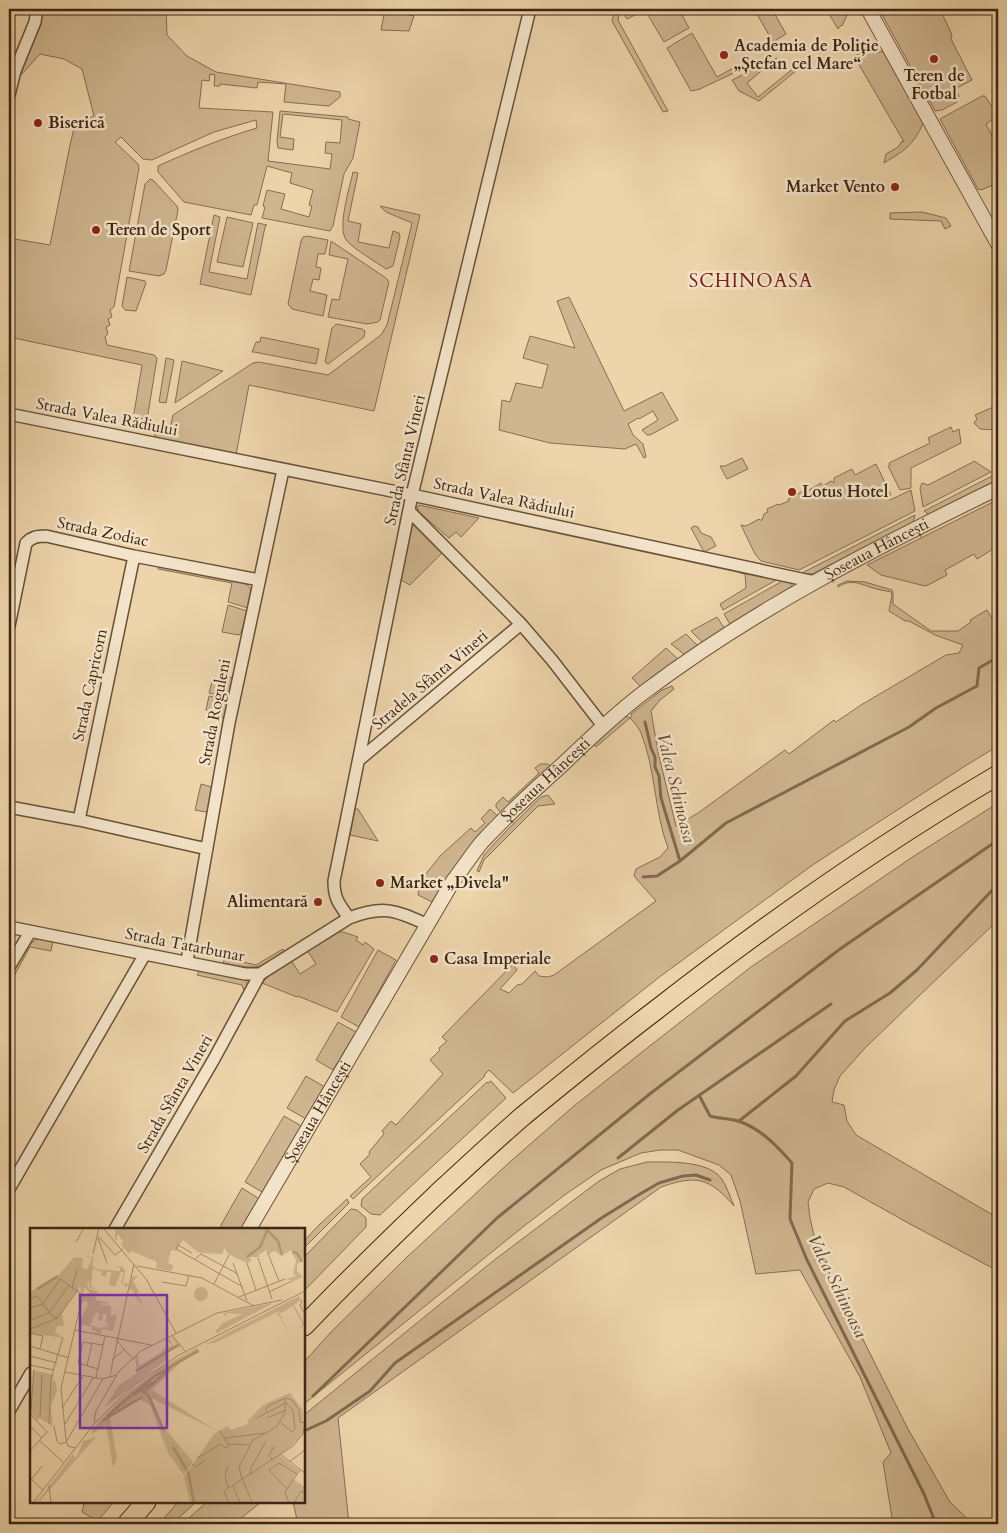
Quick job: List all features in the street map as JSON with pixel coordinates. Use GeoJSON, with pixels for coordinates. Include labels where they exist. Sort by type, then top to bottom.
{"type":"FeatureCollection","features":[{"type":"Feature","properties":{"kind":"highway"},"geometry":{"type":"LineString","coordinates":[[305,1325],[395,1233],[468,1165],[522,1117],[623,1035],[775,920],[905,832],[998,775]]}},
{"type":"Feature","properties":{"kind":"highway"},"geometry":{"type":"LineString","coordinates":[[127,1524],[145,1503]]}},
{"type":"Feature","properties":{"kind":"street"},"geometry":{"type":"LineString","coordinates":[[9,95],[15,71],[35,22],[36,9]]}},
{"type":"Feature","properties":{"kind":"street","name":"Strada Sfânta Vineri"},"geometry":{"type":"LineString","coordinates":[[349,918],[336,900],[334,881],[412,495],[530,9]]}},
{"type":"Feature","properties":{"kind":"street"},"geometry":{"type":"LineString","coordinates":[[868,9],[998,244]]}},
{"type":"Feature","properties":{"kind":"street","name":"Strada Valea Rădiului"},"geometry":{"type":"LineString","coordinates":[[9,414],[412,495],[815,582]]}},
{"type":"Feature","properties":{"kind":"street","name":"Strada Roguleni"},"geometry":{"type":"LineString","coordinates":[[186,961],[229,723],[283,470]]}},
{"type":"Feature","properties":{"kind":"street","name":"Șoseaua Hâncești"},"geometry":{"type":"LineString","coordinates":[[250,1228],[426,924],[453,881],[482,842],[545,780],[625,707],[667,676],[770,608],[815,582],[998,488]]}},
{"type":"Feature","properties":{"kind":"street"},"geometry":{"type":"LineString","coordinates":[[409,511],[521,624],[604,726]]}},
{"type":"Feature","properties":{"kind":"street","name":"Strada Zodiac"},"geometry":{"type":"LineString","coordinates":[[9,626],[26,543],[31,538],[37,536],[46,536],[134,556],[259,580]]}},
{"type":"Feature","properties":{"kind":"street","name":"Strada Capricorn"},"geometry":{"type":"LineString","coordinates":[[79,820],[134,556]]}},
{"type":"Feature","properties":{"kind":"street","name":"Stradela Sfânta Vineri"},"geometry":{"type":"LineString","coordinates":[[359,760],[521,624]]}},
{"type":"Feature","properties":{"kind":"street"},"geometry":{"type":"LineString","coordinates":[[9,807],[79,820],[207,849]]}},
{"type":"Feature","properties":{"kind":"street","name":"Strada Tatarbunar"},"geometry":{"type":"LineString","coordinates":[[9,927],[245,974],[260,974],[349,918],[373,911],[386,910],[398,912],[426,924]]}},
{"type":"Feature","properties":{"kind":"street"},"geometry":{"type":"LineString","coordinates":[[9,967],[30,932]]}},
{"type":"Feature","properties":{"kind":"street"},"geometry":{"type":"LineString","coordinates":[[9,1189],[145,954]]}},
{"type":"Feature","properties":{"kind":"street","name":"Strada Sfânta Vineri"},"geometry":{"type":"LineString","coordinates":[[116,1228],[214,1058],[260,974]]}},
{"type":"Feature","properties":{"kind":"street"},"geometry":{"type":"LineString","coordinates":[[9,1411],[30,1375]]}},
{"type":"Feature","properties":{"kind":"shaded area"},"geometry":{"type":"Polygon","coordinates":[[[41,9],[166,9],[167,35],[187,56],[216,72],[340,92],[340,97],[329,106],[284,102],[286,84],[258,82],[257,88],[220,84],[220,86],[214,86],[215,75],[210,74],[209,81],[202,80],[199,108],[273,112],[268,161],[330,169],[332,154],[325,153],[326,142],[340,143],[342,120],[283,114],[280,137],[294,139],[293,150],[278,148],[280,111],[348,117],[348,119],[360,122],[353,158],[344,174],[333,226],[330,231],[262,218],[267,190],[285,194],[281,209],[309,217],[312,206],[309,205],[313,190],[290,183],[292,173],[267,166],[257,205],[254,205],[251,215],[184,202],[158,172],[158,166],[170,160],[219,140],[257,128],[256,120],[214,132],[152,160],[143,159],[121,137],[115,142],[138,164],[139,168],[114,307],[110,310],[112,317],[108,319],[110,325],[106,327],[108,334],[105,337],[107,345],[154,355],[157,358],[147,420],[133,419],[142,365],[9,337],[9,238],[50,245],[75,124],[94,116],[82,69],[64,59],[40,54],[22,74],[19,74],[38,27],[41,9]]]}},
{"type":"Feature","properties":{"kind":"shaded area"},"geometry":{"type":"Polygon","coordinates":[[[385,9],[414,16],[409,31],[381,30],[385,9]]]}},
{"type":"Feature","properties":{"kind":"shaded area"},"geometry":{"type":"Polygon","coordinates":[[[615,9],[620,9],[618,20],[668,111],[663,112],[612,21],[615,9]]]}},
{"type":"Feature","properties":{"kind":"shaded area"},"geometry":{"type":"Polygon","coordinates":[[[628,9],[693,9],[682,15],[689,28],[664,42],[645,10],[627,19],[625,16],[628,9]]]}},
{"type":"Feature","properties":{"kind":"shaded area"},"geometry":{"type":"Polygon","coordinates":[[[754,9],[772,9],[786,34],[773,42],[754,9]]]}},
{"type":"Feature","properties":{"kind":"shaded area"},"geometry":{"type":"Polygon","coordinates":[[[826,9],[850,9],[842,26],[838,29],[826,9]]]}},
{"type":"Feature","properties":{"kind":"shaded area"},"geometry":{"type":"Polygon","coordinates":[[[879,9],[940,9],[952,35],[951,39],[972,80],[955,89],[959,96],[957,102],[942,110],[935,111],[879,9]]]}},
{"type":"Feature","properties":{"kind":"shaded area"},"geometry":{"type":"Polygon","coordinates":[[[692,33],[717,77],[735,67],[738,71],[700,89],[691,91],[667,48],[692,33]]]}},
{"type":"Feature","properties":{"kind":"shaded area"},"geometry":{"type":"Polygon","coordinates":[[[870,49],[877,53],[882,51],[885,55],[923,123],[908,147],[884,163],[886,154],[898,147],[902,141],[904,142],[854,56],[870,49]]]}},
{"type":"Feature","properties":{"kind":"shaded area"},"geometry":{"type":"Polygon","coordinates":[[[777,58],[747,83],[758,97],[800,63],[802,66],[759,101],[739,91],[732,80],[777,58]]]}},
{"type":"Feature","properties":{"kind":"shaded area"},"geometry":{"type":"Polygon","coordinates":[[[985,96],[998,116],[986,124],[998,147],[998,183],[981,190],[978,189],[940,119],[985,96]]]}},
{"type":"Feature","properties":{"kind":"shaded area"},"geometry":{"type":"Polygon","coordinates":[[[353,172],[358,173],[348,221],[361,224],[358,242],[389,248],[393,231],[399,233],[400,237],[393,266],[386,269],[355,248],[347,241],[344,235],[343,218],[353,172]]]}},
{"type":"Feature","properties":{"kind":"shaded area"},"geometry":{"type":"Polygon","coordinates":[[[150,179],[177,206],[178,210],[166,270],[164,274],[159,276],[129,271],[145,184],[150,179]]]}},
{"type":"Feature","properties":{"kind":"shaded area"},"geometry":{"type":"Polygon","coordinates":[[[380,206],[420,215],[374,411],[249,385],[236,455],[159,439],[155,436],[154,431],[169,434],[173,415],[253,363],[259,362],[328,375],[381,335],[387,325],[412,223],[386,212],[380,206]]]}},
{"type":"Feature","properties":{"kind":"shaded area"},"geometry":{"type":"Polygon","coordinates":[[[922,212],[946,218],[951,226],[945,229],[941,221],[890,219],[890,213],[922,212]]]}},
{"type":"Feature","properties":{"kind":"shaded area"},"geometry":{"type":"Polygon","coordinates":[[[214,215],[220,217],[209,272],[247,279],[258,223],[267,225],[265,227],[251,295],[200,284],[214,215]]]}},
{"type":"Feature","properties":{"kind":"shaded area"},"geometry":{"type":"Polygon","coordinates":[[[227,217],[253,223],[243,267],[217,262],[227,217]]]}},
{"type":"Feature","properties":{"kind":"shaded area"},"geometry":{"type":"Polygon","coordinates":[[[303,237],[328,240],[325,254],[318,254],[316,267],[321,268],[319,280],[313,279],[310,291],[327,295],[323,316],[292,309],[288,304],[301,241],[303,237]]]}},
{"type":"Feature","properties":{"kind":"shaded area"},"geometry":{"type":"Polygon","coordinates":[[[331,241],[386,278],[389,282],[378,322],[367,324],[328,317],[332,299],[339,300],[348,259],[329,255],[331,241]]]}},
{"type":"Feature","properties":{"kind":"shaded area"},"geometry":{"type":"Polygon","coordinates":[[[127,277],[145,281],[146,283],[136,311],[125,310],[122,306],[127,277]]]}},
{"type":"Feature","properties":{"kind":"shaded area"},"geometry":{"type":"Polygon","coordinates":[[[569,297],[624,411],[662,392],[678,420],[650,435],[647,435],[642,430],[658,420],[653,411],[628,424],[633,435],[643,444],[646,457],[644,458],[636,444],[625,449],[550,443],[499,430],[502,400],[510,402],[516,383],[542,388],[548,365],[523,358],[530,336],[575,348],[557,301],[569,297]]]}},
{"type":"Feature","properties":{"kind":"shaded area"},"geometry":{"type":"Polygon","coordinates":[[[336,324],[362,329],[365,331],[364,337],[328,364],[325,362],[332,328],[336,324]]]}},
{"type":"Feature","properties":{"kind":"shaded area"},"geometry":{"type":"Polygon","coordinates":[[[261,337],[319,349],[316,364],[252,352],[256,342],[260,342],[261,337]]]}},
{"type":"Feature","properties":{"kind":"shaded area"},"geometry":{"type":"Polygon","coordinates":[[[166,358],[174,360],[166,403],[159,402],[166,358]]]}},
{"type":"Feature","properties":{"kind":"shaded area"},"geometry":{"type":"Polygon","coordinates":[[[182,361],[223,371],[175,403],[182,361]]]}},
{"type":"Feature","properties":{"kind":"shaded area"},"geometry":{"type":"Polygon","coordinates":[[[998,405],[998,430],[980,429],[974,423],[977,419],[975,415],[998,405]]]}},
{"type":"Feature","properties":{"kind":"shaded area"},"geometry":{"type":"Polygon","coordinates":[[[951,427],[953,432],[959,429],[961,443],[911,468],[911,488],[900,490],[888,466],[890,465],[889,463],[930,443],[928,438],[951,427]]]}},
{"type":"Feature","properties":{"kind":"shaded area"},"geometry":{"type":"Polygon","coordinates":[[[742,458],[748,469],[727,479],[720,466],[725,466],[742,458]]]}},
{"type":"Feature","properties":{"kind":"shaded area"},"geometry":{"type":"Polygon","coordinates":[[[974,461],[991,472],[923,507],[920,488],[922,483],[928,485],[974,461]]]}},
{"type":"Feature","properties":{"kind":"shaded area"},"geometry":{"type":"Polygon","coordinates":[[[876,464],[891,495],[888,497],[890,500],[911,490],[915,511],[799,570],[761,561],[755,554],[741,525],[746,526],[759,519],[762,520],[764,514],[768,512],[767,509],[789,501],[788,499],[803,491],[804,493],[821,483],[823,486],[831,481],[834,483],[834,478],[852,469],[855,475],[876,464]]]}},
{"type":"Feature","properties":{"kind":"shaded area"},"geometry":{"type":"Polygon","coordinates":[[[994,475],[996,481],[930,515],[924,511],[994,475]]]}},
{"type":"Feature","properties":{"kind":"shaded area"},"geometry":{"type":"Polygon","coordinates":[[[995,501],[998,502],[998,546],[977,559],[974,554],[945,570],[947,575],[928,585],[925,586],[881,575],[867,565],[995,501]]]}},
{"type":"Feature","properties":{"kind":"shaded area"},"geometry":{"type":"Polygon","coordinates":[[[419,505],[479,518],[461,537],[456,532],[449,538],[419,512],[417,508],[419,505]]]}},
{"type":"Feature","properties":{"kind":"shaded area"},"geometry":{"type":"Polygon","coordinates":[[[915,515],[913,523],[812,574],[802,573],[915,515]]]}},
{"type":"Feature","properties":{"kind":"shaded area"},"geometry":{"type":"Polygon","coordinates":[[[412,524],[417,525],[443,552],[410,585],[401,580],[412,524]]]}},
{"type":"Feature","properties":{"kind":"shaded area"},"geometry":{"type":"Polygon","coordinates":[[[694,526],[698,527],[701,533],[711,537],[716,546],[704,552],[691,528],[694,526]]]}},
{"type":"Feature","properties":{"kind":"shaded area"},"geometry":{"type":"Polygon","coordinates":[[[159,565],[241,581],[252,592],[248,608],[228,602],[232,583],[158,569],[159,565]]]}},
{"type":"Feature","properties":{"kind":"shaded area"},"geometry":{"type":"Polygon","coordinates":[[[741,570],[780,578],[723,610],[720,604],[746,588],[745,574],[740,573],[741,570]]]}},
{"type":"Feature","properties":{"kind":"shaded area"},"geometry":{"type":"Polygon","coordinates":[[[786,579],[792,583],[792,586],[731,626],[724,614],[786,579]]]}},
{"type":"Feature","properties":{"kind":"shaded area"},"geometry":{"type":"Polygon","coordinates":[[[847,581],[865,582],[892,590],[893,604],[931,631],[958,631],[971,622],[970,620],[987,610],[993,620],[998,618],[998,670],[996,671],[998,676],[998,746],[814,864],[662,975],[513,1093],[489,1070],[485,1076],[353,1199],[350,1196],[371,1177],[360,1164],[370,1154],[369,1152],[384,1134],[382,1131],[391,1121],[396,1125],[443,1074],[430,1060],[447,1041],[442,1037],[513,964],[517,970],[500,989],[509,993],[517,985],[522,984],[535,971],[539,976],[548,977],[554,975],[656,901],[634,876],[636,869],[660,857],[668,848],[663,834],[646,747],[640,731],[630,718],[631,714],[662,690],[672,686],[674,689],[660,700],[651,711],[658,752],[676,826],[698,813],[785,750],[789,754],[834,720],[836,722],[861,705],[946,655],[959,653],[963,645],[935,635],[889,611],[891,592],[854,582],[838,587],[838,585],[847,581]]]}},
{"type":"Feature","properties":{"kind":"shaded area"},"geometry":{"type":"Polygon","coordinates":[[[228,605],[247,611],[239,635],[222,632],[228,605]]]}},
{"type":"Feature","properties":{"kind":"shaded area"},"geometry":{"type":"Polygon","coordinates":[[[717,617],[725,629],[703,643],[691,631],[717,617]]]}},
{"type":"Feature","properties":{"kind":"shaded area"},"geometry":{"type":"Polygon","coordinates":[[[686,634],[698,646],[685,655],[671,644],[686,634]]]}},
{"type":"Feature","properties":{"kind":"shaded area"},"geometry":{"type":"Polygon","coordinates":[[[666,648],[679,660],[641,687],[632,678],[666,648]]]}},
{"type":"Feature","properties":{"kind":"shaded area"},"geometry":{"type":"Polygon","coordinates":[[[225,676],[234,678],[229,698],[209,693],[213,678],[224,680],[225,676]]]}},
{"type":"Feature","properties":{"kind":"shaded area"},"geometry":{"type":"Polygon","coordinates":[[[209,696],[229,701],[225,718],[206,710],[209,696]]]}},
{"type":"Feature","properties":{"kind":"shaded area"},"geometry":{"type":"Polygon","coordinates":[[[625,716],[630,718],[596,747],[594,745],[625,716]]]}},
{"type":"Feature","properties":{"kind":"shaded area"},"geometry":{"type":"Polygon","coordinates":[[[540,764],[548,764],[553,768],[503,815],[496,807],[496,804],[503,797],[508,802],[539,773],[535,768],[540,764]]]}},
{"type":"Feature","properties":{"kind":"shaded area"},"geometry":{"type":"Polygon","coordinates":[[[201,784],[212,787],[208,811],[206,812],[195,810],[201,784]]]}},
{"type":"Feature","properties":{"kind":"shaded area"},"geometry":{"type":"Polygon","coordinates":[[[548,795],[555,804],[538,806],[484,860],[479,872],[477,871],[484,855],[505,832],[541,797],[548,795]]]}},
{"type":"Feature","properties":{"kind":"shaded area"},"geometry":{"type":"Polygon","coordinates":[[[998,803],[998,920],[866,1047],[840,1076],[834,1090],[832,1102],[844,1105],[847,1121],[856,1135],[998,1218],[998,1271],[844,1187],[828,1183],[814,1189],[808,1202],[817,1248],[908,1429],[950,1502],[973,1524],[893,1524],[883,1462],[891,1453],[860,1377],[800,1270],[756,1274],[740,1201],[731,1175],[719,1165],[678,1150],[641,1153],[601,1170],[524,1226],[305,1403],[305,1361],[331,1332],[406,1258],[512,1160],[574,1106],[751,967],[914,856],[998,803]]]}},
{"type":"Feature","properties":{"kind":"shaded area"},"geometry":{"type":"Polygon","coordinates":[[[355,809],[358,809],[378,841],[350,835],[355,809]]]}},
{"type":"Feature","properties":{"kind":"shaded area"},"geometry":{"type":"Polygon","coordinates":[[[490,809],[500,818],[449,875],[432,902],[418,895],[421,880],[441,855],[471,828],[475,832],[485,823],[481,819],[490,809]]]}},
{"type":"Feature","properties":{"kind":"shaded area"},"geometry":{"type":"Polygon","coordinates":[[[339,932],[358,937],[356,940],[363,945],[365,942],[374,949],[337,1012],[262,983],[272,973],[291,960],[300,974],[316,964],[307,950],[339,932]]]}},
{"type":"Feature","properties":{"kind":"shaded area"},"geometry":{"type":"Polygon","coordinates":[[[38,939],[53,941],[51,951],[30,947],[9,985],[10,973],[16,961],[34,941],[38,939]]]}},
{"type":"Feature","properties":{"kind":"shaded area"},"geometry":{"type":"Polygon","coordinates":[[[283,949],[286,953],[269,963],[256,967],[223,963],[225,958],[256,965],[283,949]]]}},
{"type":"Feature","properties":{"kind":"shaded area"},"geometry":{"type":"Polygon","coordinates":[[[378,950],[396,960],[359,1027],[341,1017],[378,950]]]}},
{"type":"Feature","properties":{"kind":"shaded area"},"geometry":{"type":"Polygon","coordinates":[[[200,970],[244,979],[247,982],[247,987],[240,1001],[244,991],[242,985],[197,975],[200,970]]]}},
{"type":"Feature","properties":{"kind":"shaded area"},"geometry":{"type":"Polygon","coordinates":[[[338,1022],[356,1032],[333,1070],[316,1060],[338,1022]]]}},
{"type":"Feature","properties":{"kind":"shaded area"},"geometry":{"type":"Polygon","coordinates":[[[306,1076],[325,1087],[306,1119],[287,1108],[306,1076]]]}},
{"type":"Feature","properties":{"kind":"shaded area"},"geometry":{"type":"Polygon","coordinates":[[[491,1081],[506,1098],[380,1215],[371,1214],[361,1206],[362,1199],[487,1082],[491,1081]]]}},
{"type":"Feature","properties":{"kind":"shaded area"},"geometry":{"type":"Polygon","coordinates":[[[284,1116],[303,1127],[264,1193],[245,1182],[284,1116]]]}},
{"type":"Feature","properties":{"kind":"shaded area"},"geometry":{"type":"Polygon","coordinates":[[[647,1162],[697,1165],[715,1172],[721,1178],[734,1206],[717,1189],[701,1181],[684,1181],[661,1187],[338,1418],[349,1524],[298,1524],[293,1503],[305,1503],[305,1414],[493,1261],[599,1181],[620,1169],[647,1162]]]}},
{"type":"Feature","properties":{"kind":"shaded area"},"geometry":{"type":"Polygon","coordinates":[[[242,1188],[261,1200],[244,1228],[221,1228],[242,1188]]]}},
{"type":"Feature","properties":{"kind":"shaded area"},"geometry":{"type":"Polygon","coordinates":[[[347,1199],[349,1203],[305,1247],[305,1240],[347,1199]]]}},
{"type":"Feature","properties":{"kind":"shaded area"},"geometry":{"type":"Polygon","coordinates":[[[351,1209],[357,1210],[366,1218],[366,1227],[305,1290],[305,1256],[351,1209]]]}},
{"type":"Feature","properties":{"kind":"shaded area"},"geometry":{"type":"Polygon","coordinates":[[[113,1503],[96,1520],[82,1512],[84,1504],[113,1503]]]}},
{"type":"Feature","properties":{"kind":"shaded area"},"geometry":{"type":"Polygon","coordinates":[[[177,1503],[195,1503],[172,1524],[159,1524],[177,1503]]]}},
{"type":"Feature","properties":{"kind":"shaded area"},"geometry":{"type":"Polygon","coordinates":[[[206,1503],[260,1503],[234,1524],[182,1524],[206,1503]]]}},
{"type":"Feature","properties":{"kind":"waterway"},"geometry":{"type":"LineString","coordinates":[[643,877],[657,876],[680,861],[726,823],[909,727],[936,708],[977,686],[979,668],[998,657]]}},
{"type":"Feature","properties":{"kind":"waterway","name":"Valea Schinoasa"},"geometry":{"type":"LineString","coordinates":[[645,722],[655,757],[661,798],[680,861]]}},
{"type":"Feature","properties":{"kind":"waterway"},"geometry":{"type":"LineString","coordinates":[[313,1396],[497,1218],[651,1093],[840,949],[998,840]]}},
{"type":"Feature","properties":{"kind":"waterway"},"geometry":{"type":"LineString","coordinates":[[739,1121],[796,1076],[845,1021],[890,993],[917,970],[998,884]]}},
{"type":"Feature","properties":{"kind":"waterway"},"geometry":{"type":"LineString","coordinates":[[618,1158],[678,1110],[831,1004]]}},
{"type":"Feature","properties":{"kind":"waterway","name":"Valea Schinoasa"},"geometry":{"type":"LineString","coordinates":[[699,1095],[710,1116],[737,1121],[756,1129],[792,1163],[790,1219],[807,1260],[924,1494],[936,1524]]}},
{"type":"Feature","properties":{"kind":"waterway"},"geometry":{"type":"LineString","coordinates":[[305,1431],[326,1421],[370,1391],[395,1363],[603,1217],[640,1194],[659,1183],[683,1176],[696,1175],[710,1180]]}},
{"type":"Feature","properties":{"kind":"place","name":"Academia de Poliție „Ștefan cel Mare“"},"geometry":{"type":"Point","coordinates":[724,55]}},
{"type":"Feature","properties":{"kind":"place","name":"Teren de Fotbal"},"geometry":{"type":"Point","coordinates":[934,59]}},
{"type":"Feature","properties":{"kind":"place","name":"Biserică"},"geometry":{"type":"Point","coordinates":[38,123]}},
{"type":"Feature","properties":{"kind":"place","name":"Market Vento"},"geometry":{"type":"Point","coordinates":[895,187]}},
{"type":"Feature","properties":{"kind":"place","name":"Teren de Sport"},"geometry":{"type":"Point","coordinates":[96,230]}},
{"type":"Feature","properties":{"kind":"place","name":"Lotus Hotel"},"geometry":{"type":"Point","coordinates":[792,492]}},
{"type":"Feature","properties":{"kind":"place","name":"Market „Divela\""},"geometry":{"type":"Point","coordinates":[380,883]}},
{"type":"Feature","properties":{"kind":"place","name":"Alimentară"},"geometry":{"type":"Point","coordinates":[318,902]}},
{"type":"Feature","properties":{"kind":"place","name":"Casa Imperiale"},"geometry":{"type":"Point","coordinates":[434,959]}},
{"type":"Feature","properties":{"kind":"district","name":"SCHINOASA"},"geometry":{"type":"Point","coordinates":[751,281]}}]}
